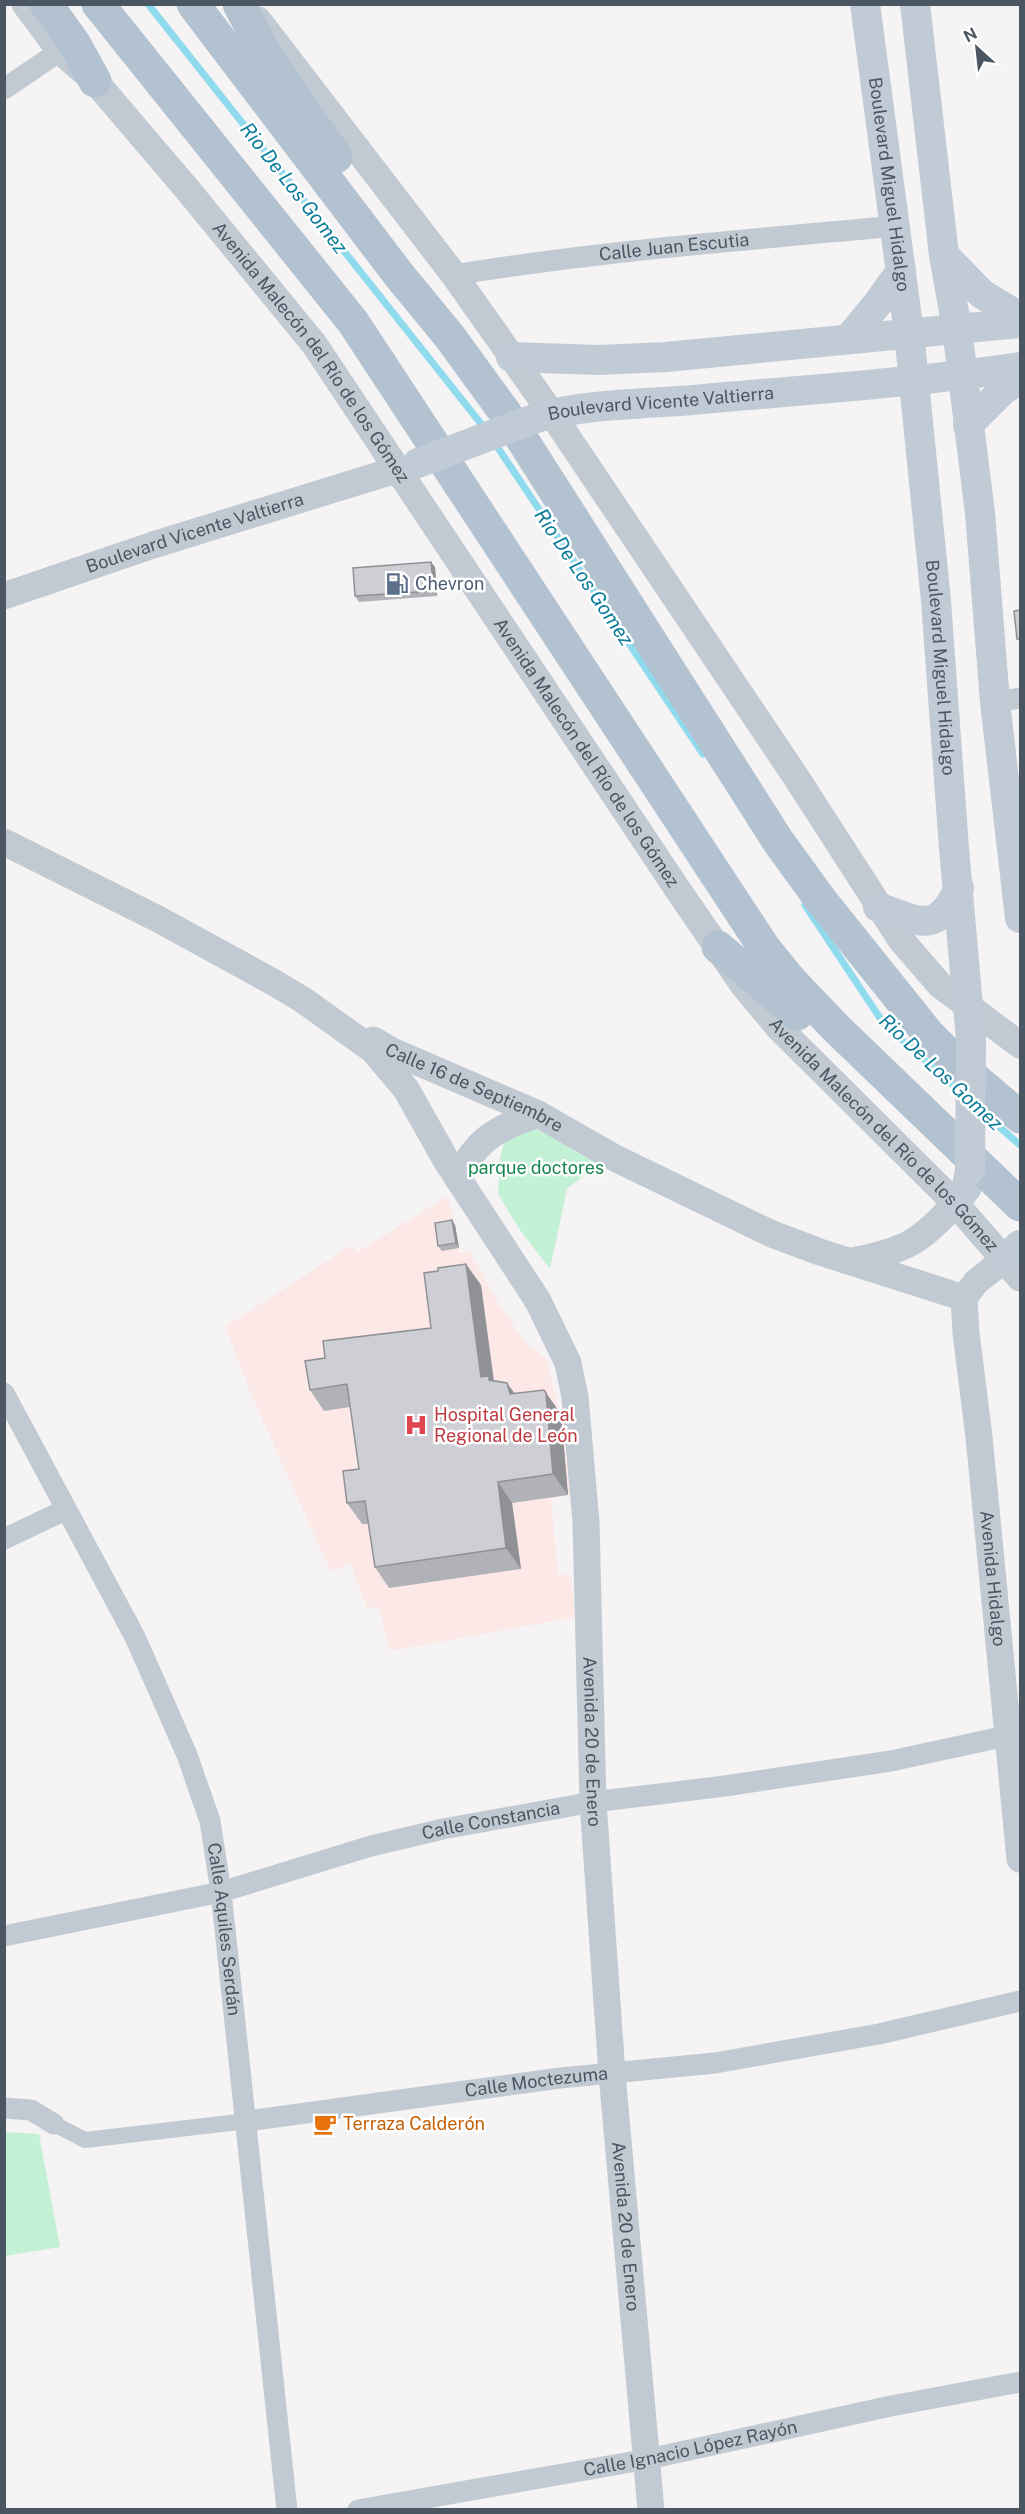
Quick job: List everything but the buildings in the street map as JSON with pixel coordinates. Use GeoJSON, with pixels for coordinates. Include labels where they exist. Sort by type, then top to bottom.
{"type":"FeatureCollection","features":[{"type":"Feature","properties":{"kind":"main road"},"geometry":{"type":"LineString","coordinates":[[46,4],[74,43],[95,81]]}},
{"type":"Feature","properties":{"kind":"main road"},"geometry":{"type":"LineString","coordinates":[[72,4],[133,80],[228,190],[274,223]]}},
{"type":"Feature","properties":{"kind":"main road"},"geometry":{"type":"LineString","coordinates":[[98,4],[353,322],[765,950],[835,1027],[967,1160],[1020,1205]]}},
{"type":"Feature","properties":{"kind":"main road"},"geometry":{"type":"LineString","coordinates":[[193,4],[399,275],[450,337],[506,414],[778,840],[820,898],[929,1035],[962,1068],[1020,1117]]}},
{"type":"Feature","properties":{"kind":"main road"},"geometry":{"type":"LineString","coordinates":[[239,4],[268,59],[342,166],[373,218],[399,275]]}},
{"type":"Feature","properties":{"kind":"main road","name":"Boulevard Miguel Hidalgo"},"geometry":{"type":"LineString","coordinates":[[865,4],[896,226],[914,379],[936,601],[970,1008],[967,1186],[955,1203]]}},
{"type":"Feature","properties":{"kind":"main road"},"geometry":{"type":"LineString","coordinates":[[915,4],[944,255],[957,329],[980,513],[1008,700],[1020,918]]}},
{"type":"Feature","properties":{"kind":"main road"},"geometry":{"type":"LineString","coordinates":[[944,255],[982,294],[1020,317]]}},
{"type":"Feature","properties":{"kind":"main road"},"geometry":{"type":"LineString","coordinates":[[850,338],[901,271]]}},
{"type":"Feature","properties":{"kind":"main road"},"geometry":{"type":"LineString","coordinates":[[511,357],[599,360],[666,357],[1020,323]]}},
{"type":"Feature","properties":{"kind":"main road"},"geometry":{"type":"LineString","coordinates":[[599,360],[591,376],[589,387],[592,398],[600,408]]}},
{"type":"Feature","properties":{"kind":"main road","name":"Boulevard Vicente Valtierra"},"geometry":{"type":"LineString","coordinates":[[408,466],[546,416],[600,408],[1020,367]]}},
{"type":"Feature","properties":{"kind":"main road"},"geometry":{"type":"LineString","coordinates":[[968,425],[1002,391],[1020,378]]}},
{"type":"Feature","properties":{"kind":"main road"},"geometry":{"type":"LineString","coordinates":[[878,907],[915,920],[927,921],[938,918],[945,911],[959,888]]}},
{"type":"Feature","properties":{"kind":"main road"},"geometry":{"type":"LineString","coordinates":[[718,947],[795,1012],[896,1107],[967,1160]]}},
{"type":"Feature","properties":{"kind":"street","name":"Avenida Malecón del Río de los Gómez"},"geometry":{"type":"LineString","coordinates":[[25,4],[60,51],[95,81],[244,256],[408,466],[680,893],[744,986],[780,1028],[1015,1261]]}},
{"type":"Feature","properties":{"kind":"street"},"geometry":{"type":"LineString","coordinates":[[246,4],[454,275],[511,357],[546,416],[794,774],[878,907],[921,964],[940,985],[1020,1044]]}},
{"type":"Feature","properties":{"kind":"street"},"geometry":{"type":"LineString","coordinates":[[4,89],[60,51]]}},
{"type":"Feature","properties":{"kind":"street","name":"Calle Juan Escutia"},"geometry":{"type":"LineString","coordinates":[[454,275],[524,263],[674,246],[896,226]]}},
{"type":"Feature","properties":{"kind":"street","name":"Boulevard Vicente Valtierra"},"geometry":{"type":"LineString","coordinates":[[4,596],[153,545],[408,466]]}},
{"type":"Feature","properties":{"kind":"street","name":"Calle 16 de Septiembre"},"geometry":{"type":"LineString","coordinates":[[4,842],[228,957],[303,1000],[357,1038],[368,1037],[392,1051],[538,1114],[615,1158],[772,1234],[964,1298]]}},
{"type":"Feature","properties":{"kind":"street","name":"Avenida 20 de Enero"},"geometry":{"type":"LineString","coordinates":[[357,1038],[385,1063],[406,1089],[458,1179],[538,1301],[568,1363],[575,1398],[586,1522],[593,1802],[612,2074],[651,2510]]}},
{"type":"Feature","properties":{"kind":"street"},"geometry":{"type":"LineString","coordinates":[[458,1179],[472,1153],[486,1138],[510,1124],[538,1114]]}},
{"type":"Feature","properties":{"kind":"street","name":"Boulevard Miguel Hidalgo"},"geometry":{"type":"LineString","coordinates":[[850,1261],[894,1252],[911,1244],[927,1232],[955,1203]]}},
{"type":"Feature","properties":{"kind":"street"},"geometry":{"type":"LineString","coordinates":[[964,1298],[976,1282],[1015,1261]]}},
{"type":"Feature","properties":{"kind":"street","name":"Avenida Hidalgo"},"geometry":{"type":"LineString","coordinates":[[964,1298],[966,1333],[1015,1735],[1020,1859]]}},
{"type":"Feature","properties":{"kind":"street","name":"Calle Aquiles Serdán"},"geometry":{"type":"LineString","coordinates":[[4,1393],[135,1637],[187,1755],[210,1821],[221,1892],[247,2121],[287,2510]]}},
{"type":"Feature","properties":{"kind":"street"},"geometry":{"type":"LineString","coordinates":[[4,1539],[65,1510]]}},
{"type":"Feature","properties":{"kind":"street","name":"Calle Constancia"},"geometry":{"type":"LineString","coordinates":[[4,1936],[221,1892],[387,1842],[443,1829],[593,1802],[725,1786],[891,1761],[1015,1735]]}},
{"type":"Feature","properties":{"kind":"street","name":"Calle Moctezuma"},"geometry":{"type":"LineString","coordinates":[[54,2124],[85,2140],[247,2121],[548,2080],[715,2063],[879,2034],[1020,2001]]}},
{"type":"Feature","properties":{"kind":"street"},"geometry":{"type":"LineString","coordinates":[[4,2108],[31,2110],[54,2124]]}},
{"type":"Feature","properties":{"kind":"street","name":"Calle Ignacio López Rayón"},"geometry":{"type":"LineString","coordinates":[[358,2510],[648,2459],[891,2406],[1020,2382]]}},
{"type":"Feature","properties":{"kind":"shaded area","name":"Hospital General Regional de León"},"geometry":{"type":"Polygon","coordinates":[[[447,1197],[460,1253],[470,1252],[499,1304],[526,1344],[546,1359],[559,1411],[574,1439],[576,1494],[551,1498],[558,1575],[571,1575],[575,1617],[390,1651],[378,1606],[367,1608],[350,1563],[331,1572],[254,1401],[225,1327],[352,1245],[357,1252],[447,1197]]]}},
{"type":"Feature","properties":{"kind":"green space","name":"parque doctores"},"geometry":{"type":"Polygon","coordinates":[[[535,1129],[568,1144],[576,1152],[601,1162],[567,1189],[550,1269],[520,1230],[498,1194],[500,1159],[504,1142],[535,1129]]]}},
{"type":"Feature","properties":{"kind":"green space"},"geometry":{"type":"Polygon","coordinates":[[[5,2132],[39,2134],[60,2247],[5,2256],[5,2132]]]}},
{"type":"Feature","properties":{"kind":"waterway","name":"Rio De Los Gomez"},"geometry":{"type":"LineString","coordinates":[[148,4],[486,430]]}},
{"type":"Feature","properties":{"kind":"waterway","name":"Rio De Los Gomez"},"geometry":{"type":"LineString","coordinates":[[494,442],[703,754]]}},
{"type":"Feature","properties":{"kind":"waterway","name":"Rio De Los Gomez"},"geometry":{"type":"LineString","coordinates":[[805,905],[884,1024],[962,1093]]}},
{"type":"Feature","properties":{"kind":"waterway","name":"Rio De Los Gomez"},"geometry":{"type":"LineString","coordinates":[[979,1109],[1020,1145]]}},
{"type":"Feature","properties":{"kind":"place","name":"Chevron"},"geometry":{"type":"Point","coordinates":[397,584]}},
{"type":"Feature","properties":{"kind":"place","name":"Hospital General Regional de León"},"geometry":{"type":"Point","coordinates":[416,1425]}},
{"type":"Feature","properties":{"kind":"place","name":"Terraza Calderón"},"geometry":{"type":"Point","coordinates":[325,2124]}}]}
